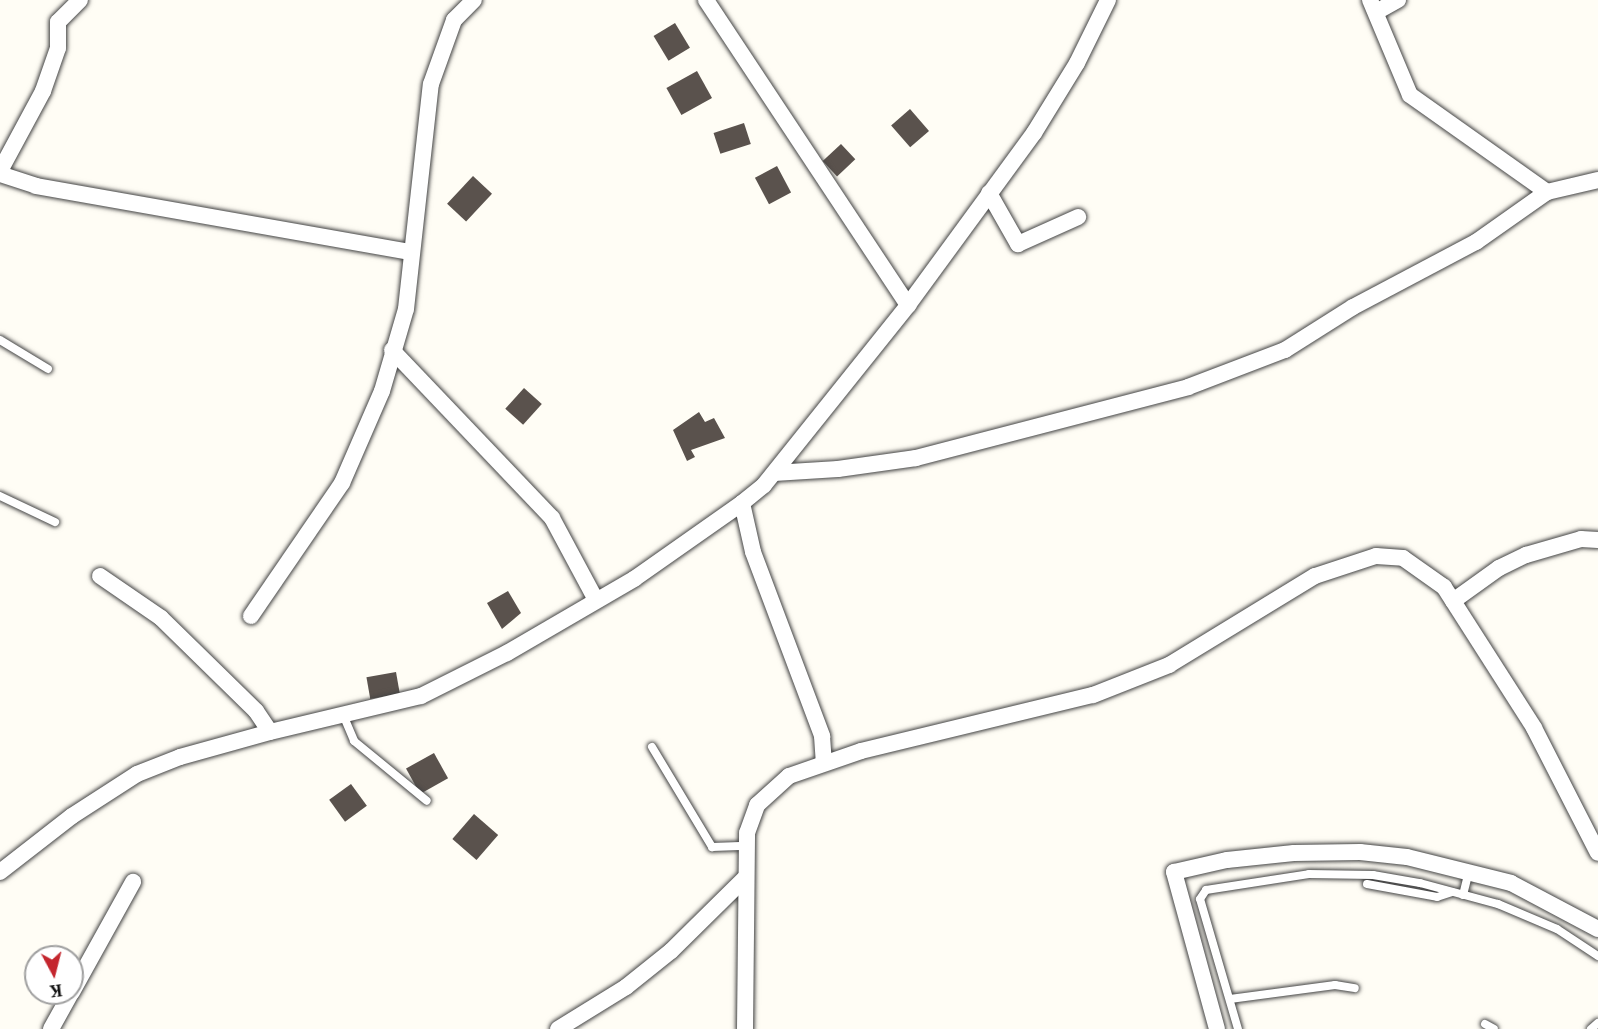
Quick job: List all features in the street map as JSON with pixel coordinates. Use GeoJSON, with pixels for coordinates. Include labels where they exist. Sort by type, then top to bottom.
{"type":"FeatureCollection","features":[{"type":"Feature","properties":{"kind":"street"},"geometry":{"type":"LineString","coordinates":[[80,0],[58,22],[58,48],[43,91],[0,172],[36,186],[411,252]]}},
{"type":"Feature","properties":{"kind":"street"},"geometry":{"type":"LineString","coordinates":[[252,616],[342,483],[365,437],[406,309],[431,84],[454,20],[474,0]]}},
{"type":"Feature","properties":{"kind":"street"},"geometry":{"type":"LineString","coordinates":[[706,0],[908,305]]}},
{"type":"Feature","properties":{"kind":"street"},"geometry":{"type":"LineString","coordinates":[[0,872],[72,816],[137,774],[180,757],[270,732],[344,717],[421,696],[507,653],[634,579],[742,503],[774,473],[908,305],[989,194],[1047,113],[1108,0]]}},
{"type":"Feature","properties":{"kind":"street"},"geometry":{"type":"LineString","coordinates":[[1398,0],[1374,5],[1410,95],[1547,192]]}},
{"type":"Feature","properties":{"kind":"street"},"geometry":{"type":"LineString","coordinates":[[774,473],[838,470],[916,458],[1188,387],[1285,350],[1353,307],[1476,242],[1547,192],[1598,180]]}},
{"type":"Feature","properties":{"kind":"street"},"geometry":{"type":"LineString","coordinates":[[989,194],[1018,244],[1078,217]]}},
{"type":"Feature","properties":{"kind":"street"},"geometry":{"type":"LineString","coordinates":[[392,350],[552,518],[596,600]]}},
{"type":"Feature","properties":{"kind":"street"},"geometry":{"type":"LineString","coordinates":[[742,503],[753,552],[822,736],[824,762]]}},
{"type":"Feature","properties":{"kind":"street"},"geometry":{"type":"LineString","coordinates":[[1453,601],[1499,568],[1526,555],[1581,539],[1598,540]]}},
{"type":"Feature","properties":{"kind":"street"},"geometry":{"type":"LineString","coordinates":[[745,1029],[747,846],[757,805],[789,776],[824,762],[1093,695],[1169,665],[1315,576],[1348,562],[1376,555],[1403,558],[1444,587],[1534,728],[1598,853]]}},
{"type":"Feature","properties":{"kind":"street"},"geometry":{"type":"LineString","coordinates":[[100,576],[161,618],[255,711],[270,732]]}},
{"type":"Feature","properties":{"kind":"street"},"geometry":{"type":"LineString","coordinates":[[1217,1029],[1174,872],[1227,860],[1327,852],[1407,857],[1469,870],[1511,883],[1598,929]]}},
{"type":"Feature","properties":{"kind":"street"},"geometry":{"type":"LineString","coordinates":[[558,1029],[626,987],[671,951],[746,878]]}},
{"type":"Feature","properties":{"kind":"street"},"geometry":{"type":"LineString","coordinates":[[84,970],[133,882]]}},
{"type":"Feature","properties":{"kind":"street"},"geometry":{"type":"LineString","coordinates":[[51,1029],[65,1005]]}},
{"type":"Feature","properties":{"kind":"lane"},"geometry":{"type":"LineString","coordinates":[[0,340],[48,369]]}},
{"type":"Feature","properties":{"kind":"lane"},"geometry":{"type":"LineString","coordinates":[[0,496],[55,522]]}},
{"type":"Feature","properties":{"kind":"lane"},"geometry":{"type":"LineString","coordinates":[[344,717],[354,741],[427,801]]}},
{"type":"Feature","properties":{"kind":"lane"},"geometry":{"type":"LineString","coordinates":[[652,747],[712,847],[747,846]]}},
{"type":"Feature","properties":{"kind":"lane"},"geometry":{"type":"LineString","coordinates":[[1463,895],[1469,870]]}},
{"type":"Feature","properties":{"kind":"lane"},"geometry":{"type":"LineString","coordinates":[[1238,1029],[1200,899],[1206,890],[1310,874],[1373,875],[1498,904],[1557,928],[1598,956]]}},
{"type":"Feature","properties":{"kind":"lane"},"geometry":{"type":"LineString","coordinates":[[1367,884],[1437,897],[1453,892]]}},
{"type":"Feature","properties":{"kind":"lane"},"geometry":{"type":"LineString","coordinates":[[1230,999],[1335,985],[1355,988]]}},
{"type":"Feature","properties":{"kind":"lane"},"geometry":{"type":"LineString","coordinates":[[1591,1029],[1598,1023]]}},
{"type":"Feature","properties":{"kind":"lane"},"geometry":{"type":"LineString","coordinates":[[1485,1024],[1494,1029]]}},
{"type":"Feature","properties":{"kind":"building"},"geometry":{"type":"Polygon","coordinates":[[[675,23],[690,48],[669,61],[654,36],[675,23]]]}},
{"type":"Feature","properties":{"kind":"building"},"geometry":{"type":"Polygon","coordinates":[[[697,71],[712,98],[681,115],[666,88],[697,71]]]}},
{"type":"Feature","properties":{"kind":"building"},"geometry":{"type":"Polygon","coordinates":[[[910,109],[929,131],[910,147],[891,125],[910,109]]]}},
{"type":"Feature","properties":{"kind":"building"},"geometry":{"type":"Polygon","coordinates":[[[744,123],[751,144],[720,154],[714,133],[744,123]]]}},
{"type":"Feature","properties":{"kind":"building"},"geometry":{"type":"Polygon","coordinates":[[[841,144],[855,159],[837,176],[823,161],[841,144]]]}},
{"type":"Feature","properties":{"kind":"building"},"geometry":{"type":"Polygon","coordinates":[[[777,166],[791,192],[769,204],[755,178],[777,166]]]}},
{"type":"Feature","properties":{"kind":"building"},"geometry":{"type":"Polygon","coordinates":[[[473,176],[492,194],[466,222],[447,204],[473,176]]]}},
{"type":"Feature","properties":{"kind":"building"},"geometry":{"type":"Polygon","coordinates":[[[524,388],[542,404],[523,425],[505,409],[524,388]]]}},
{"type":"Feature","properties":{"kind":"building"},"geometry":{"type":"Polygon","coordinates":[[[699,412],[705,422],[714,418],[725,438],[691,450],[695,457],[687,461],[673,430],[699,412]]]}},
{"type":"Feature","properties":{"kind":"building"},"geometry":{"type":"Polygon","coordinates":[[[508,591],[521,613],[502,629],[487,603],[508,591]]]}},
{"type":"Feature","properties":{"kind":"building"},"geometry":{"type":"Polygon","coordinates":[[[396,672],[400,694],[370,699],[366,677],[396,672]]]}},
{"type":"Feature","properties":{"kind":"building"},"geometry":{"type":"Polygon","coordinates":[[[434,753],[448,778],[420,794],[406,769],[434,753]]]}},
{"type":"Feature","properties":{"kind":"building"},"geometry":{"type":"Polygon","coordinates":[[[351,784],[367,806],[345,822],[329,800],[351,784]]]}},
{"type":"Feature","properties":{"kind":"building"},"geometry":{"type":"Polygon","coordinates":[[[474,814],[498,835],[477,860],[452,839],[474,814]]]}}]}
